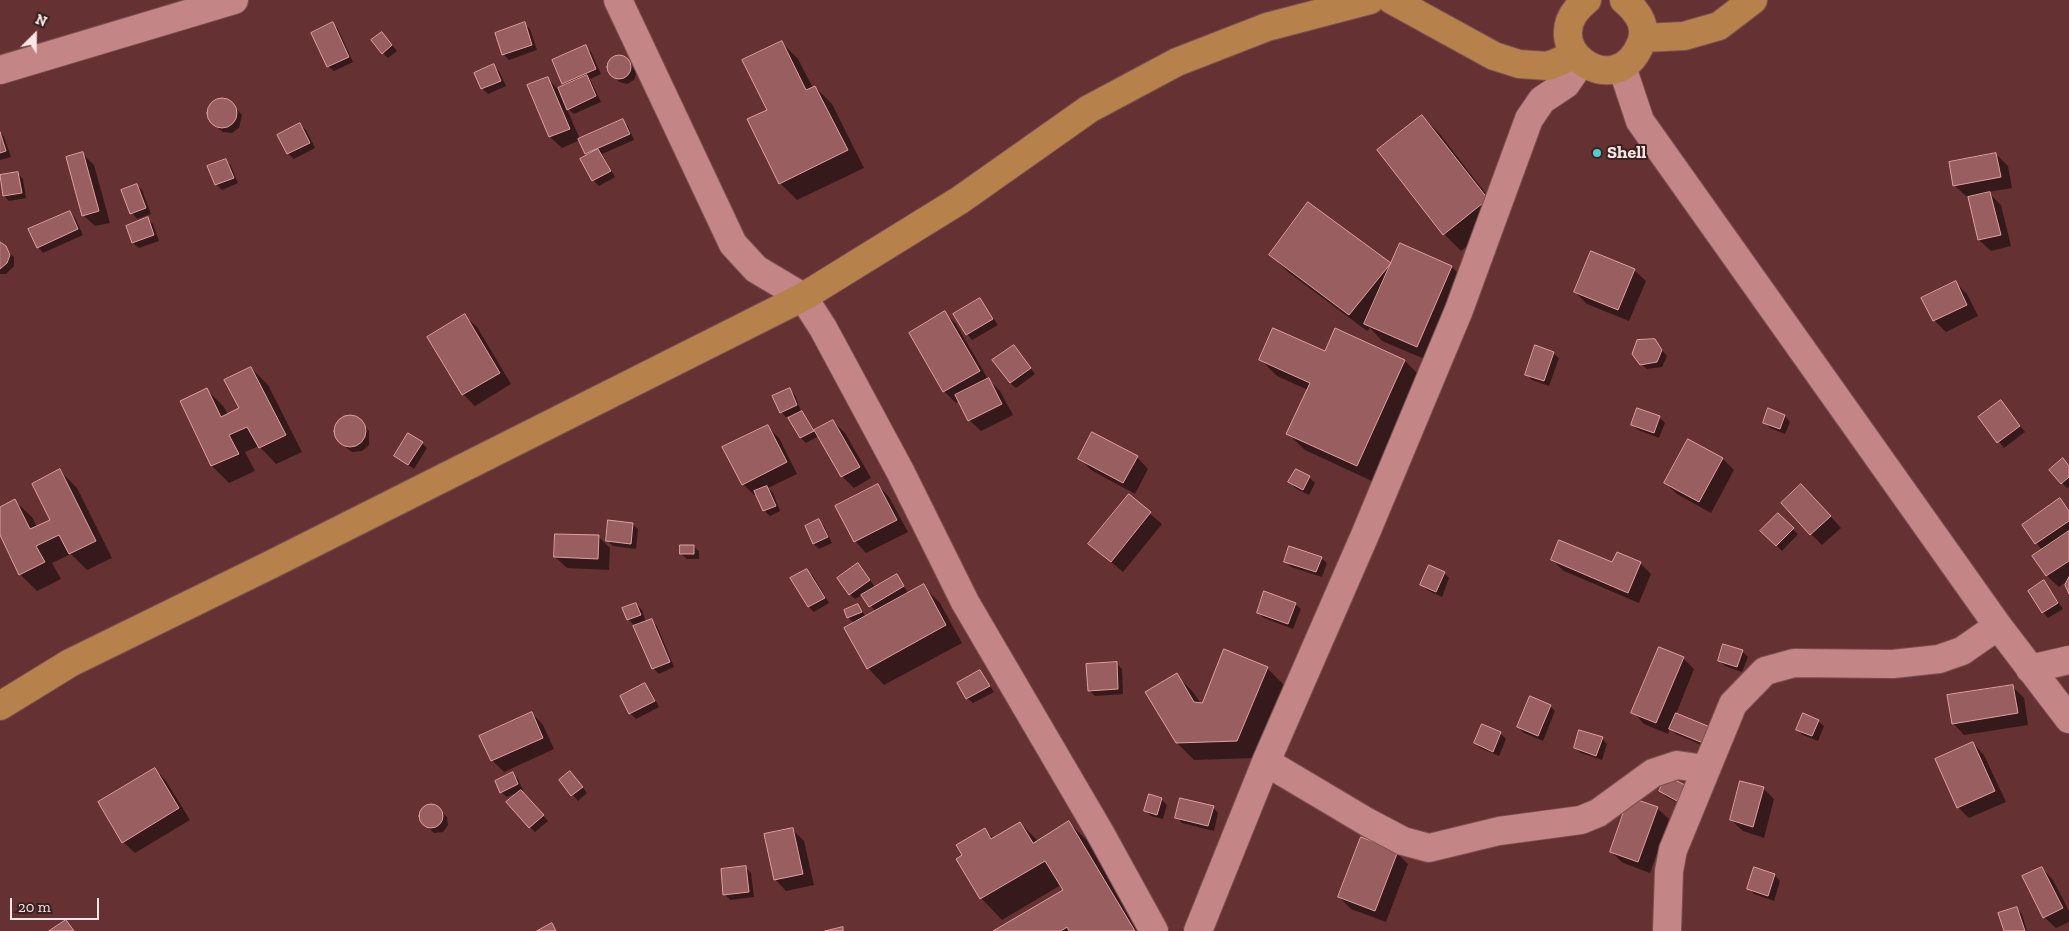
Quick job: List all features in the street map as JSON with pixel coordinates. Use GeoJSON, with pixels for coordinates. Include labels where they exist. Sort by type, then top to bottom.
{"type":"FeatureCollection","features":[{"type":"Feature","properties":{"kind":"main road"},"geometry":{"type":"LineString","coordinates":[[0,706],[70,663],[288,556],[802,297],[960,200],[1089,109],[1168,66],[1267,26],[1370,0]]}},
{"type":"Feature","properties":{"kind":"main road"},"geometry":{"type":"LineString","coordinates":[[1392,0],[1494,56],[1519,64],[1548,66],[1578,58]]}},
{"type":"Feature","properties":{"kind":"main road"},"geometry":{"type":"LineString","coordinates":[[1587,0],[1576,8],[1569,23],[1568,40],[1578,58],[1594,68],[1608,70],[1622,67],[1636,55],[1643,38],[1642,23],[1634,9],[1624,0]]}},
{"type":"Feature","properties":{"kind":"main road"},"geometry":{"type":"LineString","coordinates":[[1643,38],[1684,36],[1719,26],[1753,0]]}},
{"type":"Feature","properties":{"kind":"street"},"geometry":{"type":"LineString","coordinates":[[0,70],[234,0]]}},
{"type":"Feature","properties":{"kind":"street"},"geometry":{"type":"LineString","coordinates":[[618,0],[733,244],[756,269],[802,297],[823,328],[843,363],[966,602],[1099,831],[1154,931]]}},
{"type":"Feature","properties":{"kind":"street"},"geometry":{"type":"LineString","coordinates":[[1198,931],[1266,762],[1459,310],[1529,119],[1542,100],[1566,84],[1578,58]]}},
{"type":"Feature","properties":{"kind":"street"},"geometry":{"type":"LineString","coordinates":[[1622,67],[1640,121],[1998,626],[2069,719]]}},
{"type":"Feature","properties":{"kind":"street"},"geometry":{"type":"LineString","coordinates":[[1667,931],[1669,871],[1673,850],[1733,704],[1765,672],[1794,663],[1893,664],[1939,659],[1962,651],[1998,626]]}},
{"type":"Feature","properties":{"kind":"street"},"geometry":{"type":"LineString","coordinates":[[2030,669],[2069,660]]}},
{"type":"Feature","properties":{"kind":"street"},"geometry":{"type":"LineString","coordinates":[[1266,762],[1374,826],[1403,841],[1428,848],[1499,831],[1581,820],[1598,813],[1653,773],[1677,765],[1705,769]]}},
{"type":"Feature","properties":{"kind":"building"},"geometry":{"type":"Polygon","coordinates":[[[333,22],[349,57],[327,67],[311,33],[333,22]]]}},
{"type":"Feature","properties":{"kind":"building"},"geometry":{"type":"Polygon","coordinates":[[[525,22],[532,45],[502,55],[495,33],[525,22]]]}},
{"type":"Feature","properties":{"kind":"building"},"geometry":{"type":"Polygon","coordinates":[[[382,32],[392,45],[382,54],[371,40],[382,32]]]}},
{"type":"Feature","properties":{"kind":"building"},"geometry":{"type":"Polygon","coordinates":[[[782,41],[806,90],[815,86],[848,150],[779,184],[747,119],[767,110],[742,60],[782,41]]]}},
{"type":"Feature","properties":{"kind":"building"},"geometry":{"type":"Polygon","coordinates":[[[586,45],[596,69],[562,84],[552,60],[586,45]]]}},
{"type":"Feature","properties":{"kind":"building"},"geometry":{"type":"Polygon","coordinates":[[[619,55],[628,58],[631,67],[628,76],[619,79],[610,76],[607,67],[610,58],[619,55]]]}},
{"type":"Feature","properties":{"kind":"building"},"geometry":{"type":"Polygon","coordinates":[[[494,64],[501,81],[481,89],[474,73],[494,64]]]}},
{"type":"Feature","properties":{"kind":"building"},"geometry":{"type":"Polygon","coordinates":[[[587,75],[596,96],[567,110],[558,88],[587,75]]]}},
{"type":"Feature","properties":{"kind":"building"},"geometry":{"type":"Polygon","coordinates":[[[548,77],[570,129],[549,137],[527,85],[548,77]]]}},
{"type":"Feature","properties":{"kind":"building"},"geometry":{"type":"Polygon","coordinates":[[[222,98],[233,102],[237,113],[233,124],[222,128],[211,124],[207,113],[211,102],[222,98]]]}},
{"type":"Feature","properties":{"kind":"building"},"geometry":{"type":"Polygon","coordinates":[[[1422,115],[1488,199],[1443,235],[1377,150],[1422,115]]]}},
{"type":"Feature","properties":{"kind":"building"},"geometry":{"type":"Polygon","coordinates":[[[623,119],[630,134],[585,154],[578,139],[623,119]]]}},
{"type":"Feature","properties":{"kind":"building"},"geometry":{"type":"Polygon","coordinates":[[[300,123],[310,143],[287,154],[277,135],[300,123]]]}},
{"type":"Feature","properties":{"kind":"building"},"geometry":{"type":"Polygon","coordinates":[[[0,132],[6,151],[0,153],[0,132]]]}},
{"type":"Feature","properties":{"kind":"building"},"geometry":{"type":"Polygon","coordinates":[[[598,149],[611,171],[592,181],[580,159],[598,149]]]}},
{"type":"Feature","properties":{"kind":"building"},"geometry":{"type":"Polygon","coordinates":[[[83,152],[99,211],[82,216],[66,157],[83,152]]]}},
{"type":"Feature","properties":{"kind":"building"},"geometry":{"type":"Polygon","coordinates":[[[1996,153],[2001,177],[1953,186],[1949,162],[1996,153]]]}},
{"type":"Feature","properties":{"kind":"building"},"geometry":{"type":"Polygon","coordinates":[[[226,159],[234,178],[215,185],[207,166],[226,159]]]}},
{"type":"Feature","properties":{"kind":"building"},"geometry":{"type":"Polygon","coordinates":[[[18,172],[22,193],[3,196],[0,175],[18,172]]]}},
{"type":"Feature","properties":{"kind":"building"},"geometry":{"type":"Polygon","coordinates":[[[137,184],[146,208],[130,214],[121,190],[137,184]]]}},
{"type":"Feature","properties":{"kind":"building"},"geometry":{"type":"Polygon","coordinates":[[[1990,192],[2001,235],[1978,240],[1968,197],[1990,192]]]}},
{"type":"Feature","properties":{"kind":"building"},"geometry":{"type":"Polygon","coordinates":[[[1308,202],[1391,263],[1349,315],[1269,255],[1308,202]]]}},
{"type":"Feature","properties":{"kind":"building"},"geometry":{"type":"Polygon","coordinates":[[[70,211],[78,229],[37,248],[28,229],[70,211]]]}},
{"type":"Feature","properties":{"kind":"building"},"geometry":{"type":"Polygon","coordinates":[[[148,217],[154,235],[132,243],[126,226],[148,217]]]}},
{"type":"Feature","properties":{"kind":"building"},"geometry":{"type":"Polygon","coordinates":[[[0,242],[6,246],[10,255],[7,263],[0,269],[0,242]]]}},
{"type":"Feature","properties":{"kind":"building"},"geometry":{"type":"Polygon","coordinates":[[[1400,243],[1452,266],[1417,347],[1364,324],[1400,243]]]}},
{"type":"Feature","properties":{"kind":"building"},"geometry":{"type":"Polygon","coordinates":[[[1591,251],[1635,269],[1618,310],[1574,292],[1591,251]]]}},
{"type":"Feature","properties":{"kind":"building"},"geometry":{"type":"Polygon","coordinates":[[[1956,281],[1967,305],[1933,321],[1921,298],[1956,281]]]}},
{"type":"Feature","properties":{"kind":"building"},"geometry":{"type":"Polygon","coordinates":[[[980,298],[993,319],[966,335],[953,314],[980,298]]]}},
{"type":"Feature","properties":{"kind":"building"},"geometry":{"type":"Polygon","coordinates":[[[945,311],[980,371],[943,392],[909,333],[945,311]]]}},
{"type":"Feature","properties":{"kind":"building"},"geometry":{"type":"Polygon","coordinates":[[[465,314],[500,373],[462,395],[427,337],[465,314]]]}},
{"type":"Feature","properties":{"kind":"building"},"geometry":{"type":"Polygon","coordinates":[[[1273,328],[1325,351],[1335,328],[1405,360],[1357,466],[1286,434],[1310,383],[1259,360],[1273,328]]]}},
{"type":"Feature","properties":{"kind":"building"},"geometry":{"type":"Polygon","coordinates":[[[1655,339],[1662,350],[1657,362],[1640,365],[1632,354],[1637,340],[1655,339]]]}},
{"type":"Feature","properties":{"kind":"building"},"geometry":{"type":"Polygon","coordinates":[[[1014,345],[1031,368],[1010,383],[992,360],[1014,345]]]}},
{"type":"Feature","properties":{"kind":"building"},"geometry":{"type":"Polygon","coordinates":[[[1535,345],[1554,352],[1544,381],[1525,375],[1535,345]]]}},
{"type":"Feature","properties":{"kind":"building"},"geometry":{"type":"Polygon","coordinates":[[[251,367],[286,435],[259,448],[247,427],[229,435],[239,454],[211,466],[180,401],[207,388],[221,417],[239,408],[224,380],[251,367]]]}},
{"type":"Feature","properties":{"kind":"building"},"geometry":{"type":"Polygon","coordinates":[[[989,378],[1002,404],[968,421],[955,395],[989,378]]]}},
{"type":"Feature","properties":{"kind":"building"},"geometry":{"type":"Polygon","coordinates":[[[790,388],[797,405],[780,413],[772,396],[790,388]]]}},
{"type":"Feature","properties":{"kind":"building"},"geometry":{"type":"Polygon","coordinates":[[[2001,400],[2020,426],[1997,443],[1978,417],[2001,400]]]}},
{"type":"Feature","properties":{"kind":"building"},"geometry":{"type":"Polygon","coordinates":[[[1637,408],[1660,416],[1654,433],[1631,425],[1637,408]]]}},
{"type":"Feature","properties":{"kind":"building"},"geometry":{"type":"Polygon","coordinates":[[[1768,408],[1785,415],[1780,429],[1763,423],[1768,408]]]}},
{"type":"Feature","properties":{"kind":"building"},"geometry":{"type":"Polygon","coordinates":[[[802,411],[814,431],[800,438],[788,418],[802,411]]]}},
{"type":"Feature","properties":{"kind":"building"},"geometry":{"type":"Polygon","coordinates":[[[350,415],[356,416],[361,420],[365,425],[365,437],[361,442],[356,446],[350,447],[344,446],[339,442],[335,437],[334,431],[335,425],[339,420],[344,416],[350,415]]]}},
{"type":"Feature","properties":{"kind":"building"},"geometry":{"type":"Polygon","coordinates":[[[833,420],[860,467],[841,477],[814,430],[833,420]]]}},
{"type":"Feature","properties":{"kind":"building"},"geometry":{"type":"Polygon","coordinates":[[[768,425],[787,462],[742,485],[722,447],[768,425]]]}},
{"type":"Feature","properties":{"kind":"building"},"geometry":{"type":"Polygon","coordinates":[[[1092,432],[1138,456],[1123,483],[1078,459],[1092,432]]]}},
{"type":"Feature","properties":{"kind":"building"},"geometry":{"type":"Polygon","coordinates":[[[408,433],[423,442],[408,465],[394,456],[408,433]]]}},
{"type":"Feature","properties":{"kind":"building"},"geometry":{"type":"Polygon","coordinates":[[[1688,439],[1723,458],[1699,502],[1664,483],[1688,439]]]}},
{"type":"Feature","properties":{"kind":"building"},"geometry":{"type":"Polygon","coordinates":[[[2063,458],[2069,466],[2069,477],[2061,484],[2049,470],[2063,458]]]}},
{"type":"Feature","properties":{"kind":"building"},"geometry":{"type":"Polygon","coordinates":[[[60,469],[96,541],[69,554],[59,535],[36,546],[45,562],[19,575],[0,535],[0,507],[15,499],[30,529],[50,520],[32,484],[60,469]]]}},
{"type":"Feature","properties":{"kind":"building"},"geometry":{"type":"Polygon","coordinates":[[[1296,469],[1310,476],[1303,490],[1288,482],[1296,469]]]}},
{"type":"Feature","properties":{"kind":"building"},"geometry":{"type":"Polygon","coordinates":[[[878,484],[897,520],[854,542],[835,506],[878,484]]]}},
{"type":"Feature","properties":{"kind":"building"},"geometry":{"type":"Polygon","coordinates":[[[1801,484],[1831,516],[1810,535],[1781,503],[1801,484]]]}},
{"type":"Feature","properties":{"kind":"building"},"geometry":{"type":"Polygon","coordinates":[[[767,486],[776,506],[763,511],[754,491],[767,486]]]}},
{"type":"Feature","properties":{"kind":"building"},"geometry":{"type":"Polygon","coordinates":[[[1129,494],[1151,512],[1111,562],[1088,544],[1129,494]]]}},
{"type":"Feature","properties":{"kind":"building"},"geometry":{"type":"Polygon","coordinates":[[[2060,498],[2069,511],[2069,521],[2035,544],[2022,525],[2060,498]]]}},
{"type":"Feature","properties":{"kind":"building"},"geometry":{"type":"Polygon","coordinates":[[[1778,513],[1794,528],[1776,546],[1760,531],[1778,513]]]}},
{"type":"Feature","properties":{"kind":"building"},"geometry":{"type":"Polygon","coordinates":[[[819,519],[828,537],[813,544],[805,526],[819,519]]]}},
{"type":"Feature","properties":{"kind":"building"},"geometry":{"type":"Polygon","coordinates":[[[608,520],[633,523],[631,544],[606,541],[608,520]]]}},
{"type":"Feature","properties":{"kind":"building"},"geometry":{"type":"Polygon","coordinates":[[[2069,531],[2069,561],[2046,576],[2032,556],[2069,531]]]}},
{"type":"Feature","properties":{"kind":"building"},"geometry":{"type":"Polygon","coordinates":[[[555,534],[599,535],[598,559],[554,557],[555,534]]]}},
{"type":"Feature","properties":{"kind":"building"},"geometry":{"type":"Polygon","coordinates":[[[1559,540],[1612,562],[1617,552],[1641,562],[1628,593],[1551,560],[1559,540]]]}},
{"type":"Feature","properties":{"kind":"building"},"geometry":{"type":"Polygon","coordinates":[[[680,545],[694,545],[694,554],[680,554],[680,545]]]}},
{"type":"Feature","properties":{"kind":"building"},"geometry":{"type":"Polygon","coordinates":[[[1289,546],[1322,557],[1316,572],[1284,562],[1289,546]]]}},
{"type":"Feature","properties":{"kind":"building"},"geometry":{"type":"Polygon","coordinates":[[[858,563],[870,580],[849,595],[837,578],[858,563]]]}},
{"type":"Feature","properties":{"kind":"building"},"geometry":{"type":"Polygon","coordinates":[[[1429,565],[1445,572],[1436,592],[1420,585],[1429,565]]]}},
{"type":"Feature","properties":{"kind":"building"},"geometry":{"type":"Polygon","coordinates":[[[807,569],[825,598],[808,607],[790,578],[807,569]]]}},
{"type":"Feature","properties":{"kind":"building"},"geometry":{"type":"Polygon","coordinates":[[[897,574],[904,586],[869,607],[861,595],[897,574]]]}},
{"type":"Feature","properties":{"kind":"building"},"geometry":{"type":"Polygon","coordinates":[[[2069,577],[2069,594],[2065,585],[2069,577]]]}},
{"type":"Feature","properties":{"kind":"building"},"geometry":{"type":"Polygon","coordinates":[[[2044,580],[2058,603],[2042,613],[2028,591],[2044,580]]]}},
{"type":"Feature","properties":{"kind":"building"},"geometry":{"type":"Polygon","coordinates":[[[924,584],[946,625],[867,669],[844,628],[924,584]]]}},
{"type":"Feature","properties":{"kind":"building"},"geometry":{"type":"Polygon","coordinates":[[[1264,591],[1296,603],[1288,624],[1257,613],[1264,591]]]}},
{"type":"Feature","properties":{"kind":"building"},"geometry":{"type":"Polygon","coordinates":[[[636,603],[641,615],[627,620],[622,608],[636,603]]]}},
{"type":"Feature","properties":{"kind":"building"},"geometry":{"type":"Polygon","coordinates":[[[858,604],[862,612],[847,618],[844,610],[858,604]]]}},
{"type":"Feature","properties":{"kind":"building"},"geometry":{"type":"Polygon","coordinates":[[[652,619],[670,662],[652,669],[633,626],[652,619]]]}},
{"type":"Feature","properties":{"kind":"building"},"geometry":{"type":"Polygon","coordinates":[[[1723,644],[1743,650],[1737,667],[1718,661],[1723,644]]]}},
{"type":"Feature","properties":{"kind":"building"},"geometry":{"type":"Polygon","coordinates":[[[1659,647],[1684,657],[1656,723],[1631,713],[1659,647]]]}},
{"type":"Feature","properties":{"kind":"building"},"geometry":{"type":"Polygon","coordinates":[[[1224,649],[1268,667],[1237,741],[1176,743],[1145,692],[1177,673],[1194,702],[1202,703],[1224,649]]]}},
{"type":"Feature","properties":{"kind":"building"},"geometry":{"type":"Polygon","coordinates":[[[1117,662],[1118,689],[1088,691],[1086,664],[1117,662]]]}},
{"type":"Feature","properties":{"kind":"building"},"geometry":{"type":"Polygon","coordinates":[[[980,670],[990,686],[966,699],[957,683],[980,670]]]}},
{"type":"Feature","properties":{"kind":"building"},"geometry":{"type":"Polygon","coordinates":[[[645,683],[655,701],[629,714],[620,696],[645,683]]]}},
{"type":"Feature","properties":{"kind":"building"},"geometry":{"type":"Polygon","coordinates":[[[2013,685],[2018,713],[1952,724],[1947,695],[2013,685]]]}},
{"type":"Feature","properties":{"kind":"building"},"geometry":{"type":"Polygon","coordinates":[[[1530,696],[1551,705],[1538,736],[1517,727],[1530,696]]]}},
{"type":"Feature","properties":{"kind":"building"},"geometry":{"type":"Polygon","coordinates":[[[532,712],[543,738],[491,761],[479,736],[532,712]]]}},
{"type":"Feature","properties":{"kind":"building"},"geometry":{"type":"Polygon","coordinates":[[[1676,713],[1710,727],[1703,743],[1669,729],[1676,713]]]}},
{"type":"Feature","properties":{"kind":"building"},"geometry":{"type":"Polygon","coordinates":[[[1803,713],[1819,720],[1812,736],[1796,730],[1803,713]]]}},
{"type":"Feature","properties":{"kind":"building"},"geometry":{"type":"Polygon","coordinates":[[[1482,724],[1501,732],[1493,752],[1474,743],[1482,724]]]}},
{"type":"Feature","properties":{"kind":"building"},"geometry":{"type":"Polygon","coordinates":[[[1579,730],[1603,737],[1596,756],[1574,748],[1579,730]]]}},
{"type":"Feature","properties":{"kind":"building"},"geometry":{"type":"Polygon","coordinates":[[[1973,742],[1995,791],[1957,808],[1935,759],[1973,742]]]}},
{"type":"Feature","properties":{"kind":"building"},"geometry":{"type":"Polygon","coordinates":[[[155,768],[179,808],[122,843],[98,802],[155,768]]]}},
{"type":"Feature","properties":{"kind":"building"},"geometry":{"type":"Polygon","coordinates":[[[570,771],[583,787],[571,796],[559,780],[570,771]]]}},
{"type":"Feature","properties":{"kind":"building"},"geometry":{"type":"Polygon","coordinates":[[[513,772],[518,784],[500,793],[495,781],[513,772]]]}},
{"type":"Feature","properties":{"kind":"building"},"geometry":{"type":"Polygon","coordinates":[[[1667,776],[1685,785],[1677,801],[1659,791],[1667,776]]]}},
{"type":"Feature","properties":{"kind":"building"},"geometry":{"type":"Polygon","coordinates":[[[1740,781],[1764,787],[1753,827],[1730,820],[1740,781]]]}},
{"type":"Feature","properties":{"kind":"building"},"geometry":{"type":"Polygon","coordinates":[[[521,790],[544,815],[529,828],[506,802],[521,790]]]}},
{"type":"Feature","properties":{"kind":"building"},"geometry":{"type":"Polygon","coordinates":[[[1149,794],[1162,798],[1157,815],[1144,811],[1149,794]]]}},
{"type":"Feature","properties":{"kind":"building"},"geometry":{"type":"Polygon","coordinates":[[[1629,797],[1658,807],[1638,862],[1610,852],[1629,797]]]}},
{"type":"Feature","properties":{"kind":"building"},"geometry":{"type":"Polygon","coordinates":[[[1180,798],[1214,806],[1208,826],[1175,818],[1180,798]]]}},
{"type":"Feature","properties":{"kind":"building"},"geometry":{"type":"Polygon","coordinates":[[[431,804],[440,807],[443,816],[440,825],[431,828],[422,825],[419,816],[422,807],[431,804]]]}},
{"type":"Feature","properties":{"kind":"building"},"geometry":{"type":"Polygon","coordinates":[[[1069,821],[1135,931],[1069,931],[1067,927],[1061,931],[993,931],[1063,890],[1045,861],[980,899],[956,859],[962,855],[956,845],[985,828],[991,839],[1020,822],[1033,843],[1069,821]]]}},
{"type":"Feature","properties":{"kind":"building"},"geometry":{"type":"Polygon","coordinates":[[[793,828],[803,874],[774,880],[764,834],[793,828]]]}},
{"type":"Feature","properties":{"kind":"building"},"geometry":{"type":"Polygon","coordinates":[[[1361,837],[1398,851],[1375,911],[1338,897],[1361,837]]]}},
{"type":"Feature","properties":{"kind":"building"},"geometry":{"type":"Polygon","coordinates":[[[746,866],[749,892],[723,895],[721,869],[746,866]]]}},
{"type":"Feature","properties":{"kind":"building"},"geometry":{"type":"Polygon","coordinates":[[[1754,867],[1775,874],[1768,896],[1747,889],[1754,867]]]}},
{"type":"Feature","properties":{"kind":"building"},"geometry":{"type":"Polygon","coordinates":[[[2042,867],[2063,908],[2043,918],[2022,876],[2042,867]]]}},
{"type":"Feature","properties":{"kind":"building"},"geometry":{"type":"Polygon","coordinates":[[[2017,907],[2025,931],[2004,931],[1998,913],[2017,907]]]}},
{"type":"Feature","properties":{"kind":"building"},"geometry":{"type":"Polygon","coordinates":[[[66,920],[74,931],[49,931],[66,920]]]}},
{"type":"Feature","properties":{"kind":"building"},"geometry":{"type":"Polygon","coordinates":[[[552,923],[556,931],[537,931],[552,923]]]}},
{"type":"Feature","properties":{"kind":"building"},"geometry":{"type":"Polygon","coordinates":[[[843,927],[843,931],[825,931],[843,927]]]}},
{"type":"Feature","properties":{"kind":"place","name":"Shell"},"geometry":{"type":"Point","coordinates":[1597,153]}}]}
